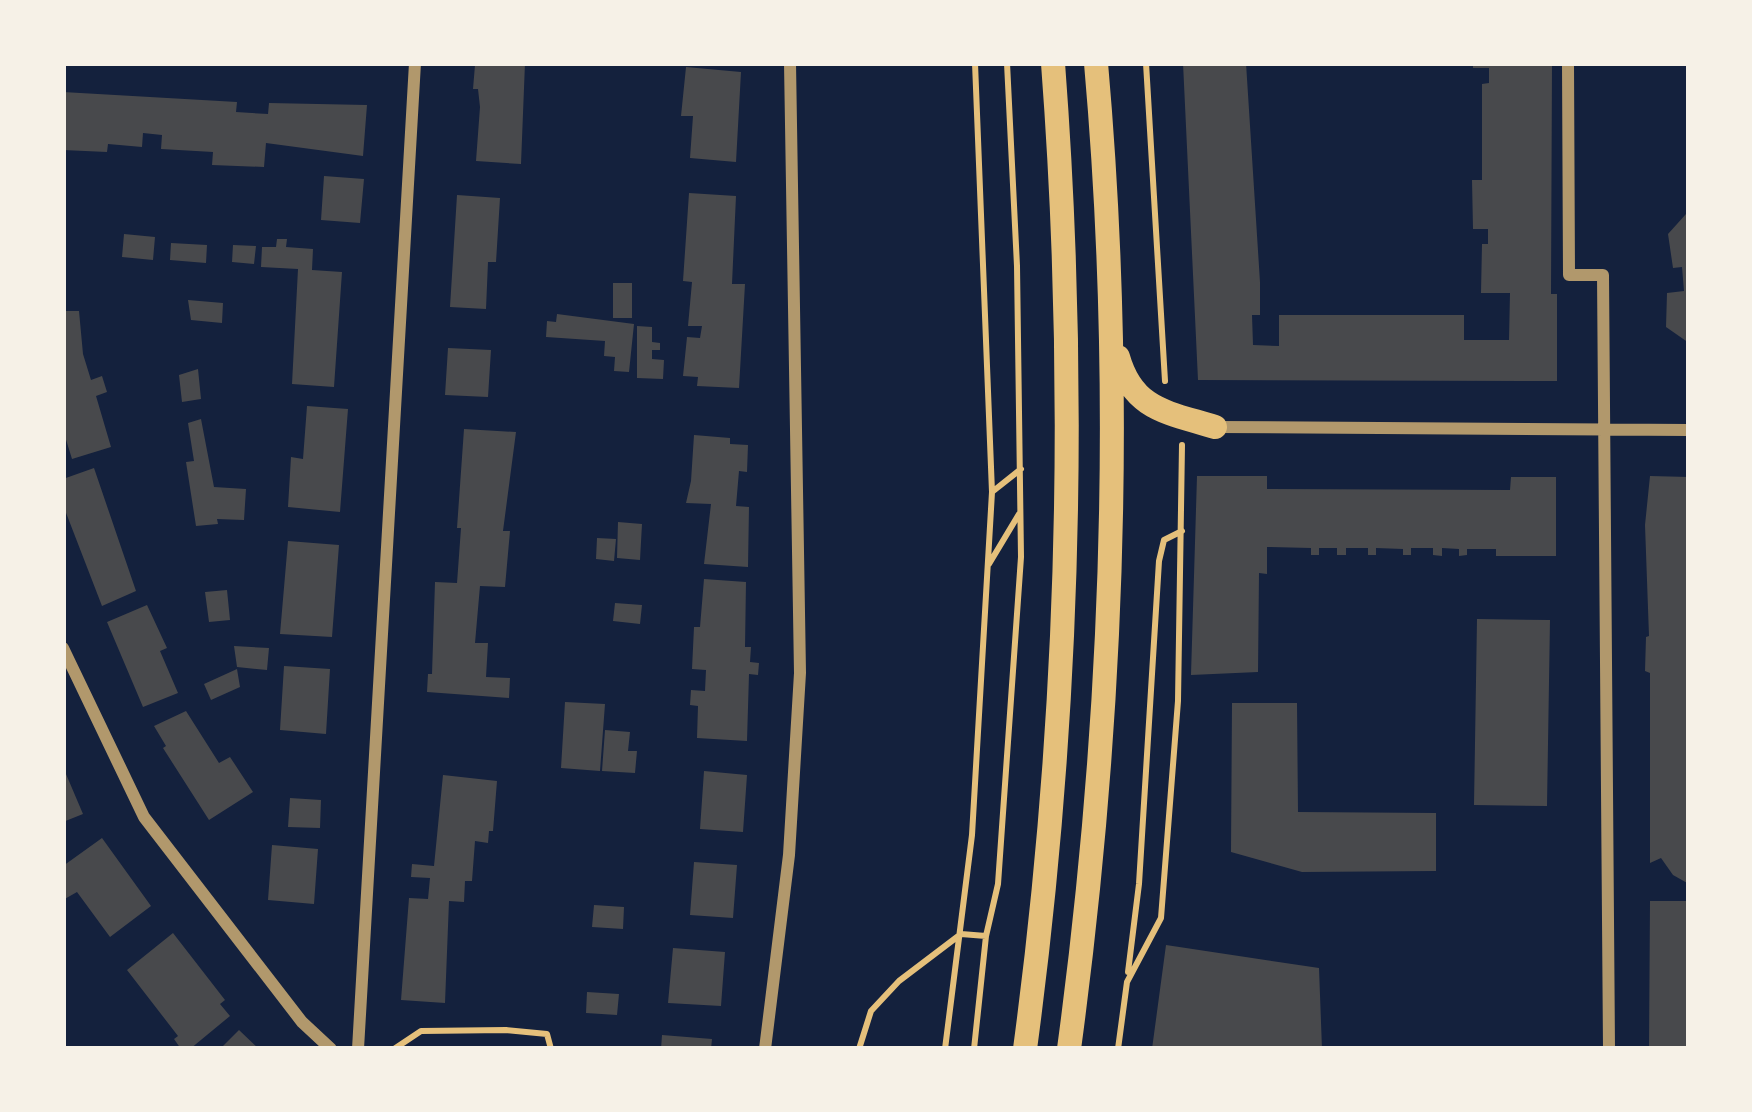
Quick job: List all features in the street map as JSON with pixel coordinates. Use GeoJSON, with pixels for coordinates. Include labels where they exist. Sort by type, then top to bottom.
{"type":"FeatureCollection","features":[{"type":"Feature","properties":{"kind":"main road"},"geometry":{"type":"LineString","coordinates":[[1025,1049],[1056,768],[1066,573],[1067,328],[1053,63]]}},
{"type":"Feature","properties":{"kind":"main road"},"geometry":{"type":"LineString","coordinates":[[1069,1049],[1100,749],[1110,550],[1110,328],[1096,63]]}},
{"type":"Feature","properties":{"kind":"main road"},"geometry":{"type":"LineString","coordinates":[[1110,328],[1125,383],[1149,405],[1215,427]]}},
{"type":"Feature","properties":{"kind":"street"},"geometry":{"type":"LineString","coordinates":[[358,1049],[415,63]]}},
{"type":"Feature","properties":{"kind":"street"},"geometry":{"type":"LineString","coordinates":[[765,1049],[789,855],[800,673],[790,63]]}},
{"type":"Feature","properties":{"kind":"street"},"geometry":{"type":"LineString","coordinates":[[1568,63],[1569,275],[1603,275],[1609,1049]]}},
{"type":"Feature","properties":{"kind":"street"},"geometry":{"type":"LineString","coordinates":[[1215,427],[1689,430]]}},
{"type":"Feature","properties":{"kind":"street"},"geometry":{"type":"LineString","coordinates":[[63,648],[143,818],[302,1022],[332,1049]]}},
{"type":"Feature","properties":{"kind":"path"},"geometry":{"type":"LineString","coordinates":[[944,1049],[961,934],[976,770],[992,492],[975,63]]}},
{"type":"Feature","properties":{"kind":"path"},"geometry":{"type":"LineString","coordinates":[[974,1049],[986,936],[998,884],[1019,600],[1018,266],[1007,63]]}},
{"type":"Feature","properties":{"kind":"path"},"geometry":{"type":"LineString","coordinates":[[1126,982],[1161,918],[1178,701],[1183,530],[1182,446],[1168,412],[1146,63]]}},
{"type":"Feature","properties":{"kind":"path"},"geometry":{"type":"LineString","coordinates":[[992,492],[1022,469]]}},
{"type":"Feature","properties":{"kind":"path"},"geometry":{"type":"LineString","coordinates":[[987,567],[1021,511]]}},
{"type":"Feature","properties":{"kind":"path"},"geometry":{"type":"LineString","coordinates":[[1118,1049],[1139,884],[1159,562],[1164,540],[1183,530]]}},
{"type":"Feature","properties":{"kind":"path"},"geometry":{"type":"LineString","coordinates":[[859,1049],[871,1011],[899,981],[961,934],[986,936]]}},
{"type":"Feature","properties":{"kind":"path"},"geometry":{"type":"LineString","coordinates":[[394,1049],[421,1031],[506,1030],[548,1034],[551,1049]]}},
{"type":"Feature","properties":{"kind":"building"},"geometry":{"type":"Polygon","coordinates":[[[525,63],[521,164],[476,161],[480,107],[478,89],[473,89],[475,65],[525,63]]]}},
{"type":"Feature","properties":{"kind":"building"},"geometry":{"type":"Polygon","coordinates":[[[1183,63],[1246,63],[1260,282],[1260,315],[1252,315],[1253,345],[1279,346],[1279,315],[1464,315],[1464,340],[1509,340],[1510,293],[1481,293],[1482,244],[1488,244],[1488,229],[1473,229],[1472,180],[1482,180],[1482,84],[1489,83],[1489,68],[1473,68],[1473,63],[1552,63],[1551,294],[1557,294],[1557,381],[1198,380],[1183,63]]]}},
{"type":"Feature","properties":{"kind":"building"},"geometry":{"type":"Polygon","coordinates":[[[686,67],[741,72],[736,162],[690,158],[693,116],[681,116],[686,67]]]}},
{"type":"Feature","properties":{"kind":"building"},"geometry":{"type":"Polygon","coordinates":[[[63,92],[237,102],[236,112],[268,114],[269,103],[367,105],[363,156],[266,143],[264,167],[212,165],[213,152],[161,149],[162,135],[143,133],[142,147],[108,144],[107,152],[63,150],[63,92]]]}},
{"type":"Feature","properties":{"kind":"building"},"geometry":{"type":"Polygon","coordinates":[[[324,176],[364,179],[360,223],[321,220],[324,176]]]}},
{"type":"Feature","properties":{"kind":"building"},"geometry":{"type":"Polygon","coordinates":[[[689,193],[736,196],[732,284],[745,284],[739,388],[697,386],[698,377],[683,376],[687,337],[700,338],[702,326],[688,326],[692,282],[683,281],[689,193]]]}},
{"type":"Feature","properties":{"kind":"building"},"geometry":{"type":"Polygon","coordinates":[[[457,195],[500,198],[496,262],[488,262],[486,309],[450,307],[457,195]]]}},
{"type":"Feature","properties":{"kind":"building"},"geometry":{"type":"Polygon","coordinates":[[[1686,214],[1689,343],[1666,327],[1667,293],[1684,291],[1682,267],[1673,268],[1668,234],[1686,214]]]}},
{"type":"Feature","properties":{"kind":"building"},"geometry":{"type":"Polygon","coordinates":[[[124,234],[155,237],[153,260],[122,257],[124,234]]]}},
{"type":"Feature","properties":{"kind":"building"},"geometry":{"type":"Polygon","coordinates":[[[277,239],[287,239],[286,247],[313,249],[312,270],[342,272],[334,387],[292,384],[298,269],[261,267],[262,247],[276,247],[277,239]]]}},
{"type":"Feature","properties":{"kind":"building"},"geometry":{"type":"Polygon","coordinates":[[[171,243],[207,245],[206,263],[170,260],[171,243]]]}},
{"type":"Feature","properties":{"kind":"building"},"geometry":{"type":"Polygon","coordinates":[[[233,245],[256,246],[254,264],[232,262],[233,245]]]}},
{"type":"Feature","properties":{"kind":"building"},"geometry":{"type":"Polygon","coordinates":[[[613,283],[632,283],[632,318],[613,318],[613,283]]]}},
{"type":"Feature","properties":{"kind":"building"},"geometry":{"type":"Polygon","coordinates":[[[188,300],[223,303],[222,323],[191,320],[188,300]]]}},
{"type":"Feature","properties":{"kind":"building"},"geometry":{"type":"Polygon","coordinates":[[[63,311],[79,311],[91,380],[102,376],[107,392],[96,396],[111,447],[72,459],[63,430],[63,311]]]}},
{"type":"Feature","properties":{"kind":"building"},"geometry":{"type":"Polygon","coordinates":[[[557,314],[634,324],[629,372],[614,371],[615,357],[604,356],[605,341],[546,337],[547,321],[556,322],[557,314]]]}},
{"type":"Feature","properties":{"kind":"building"},"geometry":{"type":"Polygon","coordinates":[[[637,326],[652,327],[652,342],[660,343],[660,350],[652,350],[652,359],[664,360],[663,379],[637,378],[637,326]]]}},
{"type":"Feature","properties":{"kind":"building"},"geometry":{"type":"Polygon","coordinates":[[[448,348],[491,350],[488,397],[445,395],[448,348]]]}},
{"type":"Feature","properties":{"kind":"building"},"geometry":{"type":"Polygon","coordinates":[[[198,369],[201,399],[182,402],[179,375],[198,369]]]}},
{"type":"Feature","properties":{"kind":"building"},"geometry":{"type":"Polygon","coordinates":[[[307,406],[348,409],[340,512],[288,507],[291,457],[303,459],[307,406]]]}},
{"type":"Feature","properties":{"kind":"building"},"geometry":{"type":"Polygon","coordinates":[[[201,419],[214,487],[246,489],[244,520],[217,519],[218,524],[196,526],[186,462],[194,461],[188,423],[201,419]]]}},
{"type":"Feature","properties":{"kind":"building"},"geometry":{"type":"Polygon","coordinates":[[[464,429],[516,432],[503,531],[510,531],[505,587],[480,586],[475,643],[488,643],[486,677],[510,678],[509,698],[427,692],[428,674],[432,674],[435,582],[457,583],[464,429]]]}},
{"type":"Feature","properties":{"kind":"building"},"geometry":{"type":"Polygon","coordinates":[[[694,435],[730,438],[730,444],[748,445],[747,472],[739,471],[736,506],[749,507],[748,567],[704,564],[711,504],[686,503],[694,435]]]}},
{"type":"Feature","properties":{"kind":"building"},"geometry":{"type":"Polygon","coordinates":[[[94,468],[136,591],[102,606],[63,505],[63,479],[94,468]]]}},
{"type":"Feature","properties":{"kind":"building"},"geometry":{"type":"Polygon","coordinates":[[[1197,476],[1267,476],[1267,489],[1510,490],[1511,477],[1556,477],[1556,556],[1496,556],[1496,549],[1467,549],[1467,555],[1459,556],[1459,549],[1442,548],[1442,556],[1433,555],[1433,548],[1411,548],[1411,555],[1403,555],[1403,549],[1376,548],[1376,555],[1368,555],[1368,548],[1346,548],[1346,555],[1337,555],[1337,548],[1319,548],[1319,555],[1311,555],[1311,548],[1267,547],[1267,574],[1259,573],[1258,672],[1191,675],[1197,476]]]}},
{"type":"Feature","properties":{"kind":"building"},"geometry":{"type":"Polygon","coordinates":[[[1650,476],[1689,477],[1689,884],[1673,875],[1661,858],[1650,863],[1645,525],[1650,476]]]}},
{"type":"Feature","properties":{"kind":"building"},"geometry":{"type":"Polygon","coordinates":[[[618,522],[642,524],[640,560],[617,558],[618,522]]]}},
{"type":"Feature","properties":{"kind":"building"},"geometry":{"type":"Polygon","coordinates":[[[597,538],[616,539],[614,561],[596,559],[597,538]]]}},
{"type":"Feature","properties":{"kind":"building"},"geometry":{"type":"Polygon","coordinates":[[[288,541],[339,545],[332,637],[280,634],[288,541]]]}},
{"type":"Feature","properties":{"kind":"building"},"geometry":{"type":"Polygon","coordinates":[[[704,579],[746,582],[745,647],[751,647],[750,662],[759,663],[758,675],[749,674],[747,741],[697,738],[698,706],[690,705],[691,690],[705,691],[706,670],[692,669],[704,579]]]}},
{"type":"Feature","properties":{"kind":"building"},"geometry":{"type":"Polygon","coordinates":[[[227,590],[230,620],[209,622],[205,592],[227,590]]]}},
{"type":"Feature","properties":{"kind":"building"},"geometry":{"type":"Polygon","coordinates":[[[615,603],[642,605],[640,624],[613,621],[615,603]]]}},
{"type":"Feature","properties":{"kind":"building"},"geometry":{"type":"Polygon","coordinates":[[[147,605],[167,648],[160,651],[178,693],[143,707],[107,622],[147,605]]]}},
{"type":"Feature","properties":{"kind":"building"},"geometry":{"type":"Polygon","coordinates":[[[1477,619],[1550,620],[1547,806],[1474,805],[1477,619]]]}},
{"type":"Feature","properties":{"kind":"building"},"geometry":{"type":"Polygon","coordinates":[[[234,646],[269,648],[267,670],[237,667],[234,646]]]}},
{"type":"Feature","properties":{"kind":"building"},"geometry":{"type":"Polygon","coordinates":[[[284,666],[330,669],[326,734],[280,730],[284,666]]]}},
{"type":"Feature","properties":{"kind":"building"},"geometry":{"type":"Polygon","coordinates":[[[237,669],[240,687],[211,700],[204,684],[237,669]]]}},
{"type":"Feature","properties":{"kind":"building"},"geometry":{"type":"Polygon","coordinates":[[[565,702],[605,704],[600,771],[561,768],[565,702]]]}},
{"type":"Feature","properties":{"kind":"building"},"geometry":{"type":"Polygon","coordinates":[[[1232,703],[1297,703],[1298,812],[1436,813],[1436,871],[1302,872],[1231,852],[1232,703]]]}},
{"type":"Feature","properties":{"kind":"building"},"geometry":{"type":"Polygon","coordinates":[[[186,711],[219,763],[230,757],[253,792],[209,820],[154,726],[186,711]]]}},
{"type":"Feature","properties":{"kind":"building"},"geometry":{"type":"Polygon","coordinates":[[[605,730],[630,732],[628,751],[637,751],[635,773],[602,771],[605,730]]]}},
{"type":"Feature","properties":{"kind":"building"},"geometry":{"type":"Polygon","coordinates":[[[63,767],[83,814],[63,822],[63,767]]]}},
{"type":"Feature","properties":{"kind":"building"},"geometry":{"type":"Polygon","coordinates":[[[704,771],[747,775],[743,832],[700,829],[704,771]]]}},
{"type":"Feature","properties":{"kind":"building"},"geometry":{"type":"Polygon","coordinates":[[[443,775],[497,781],[493,831],[489,831],[488,843],[475,841],[472,881],[465,881],[464,902],[449,901],[445,1003],[401,1000],[409,898],[428,899],[430,878],[411,877],[412,864],[434,866],[443,775]]]}},
{"type":"Feature","properties":{"kind":"building"},"geometry":{"type":"Polygon","coordinates":[[[290,798],[321,800],[320,828],[288,827],[290,798]]]}},
{"type":"Feature","properties":{"kind":"building"},"geometry":{"type":"Polygon","coordinates":[[[102,838],[151,906],[110,937],[77,892],[63,900],[63,866],[102,838]]]}},
{"type":"Feature","properties":{"kind":"building"},"geometry":{"type":"Polygon","coordinates":[[[272,845],[318,849],[314,904],[268,900],[272,845]]]}},
{"type":"Feature","properties":{"kind":"building"},"geometry":{"type":"Polygon","coordinates":[[[694,862],[737,865],[733,918],[690,915],[694,862]]]}},
{"type":"Feature","properties":{"kind":"building"},"geometry":{"type":"Polygon","coordinates":[[[1650,901],[1689,901],[1689,1049],[1649,1049],[1650,901]]]}},
{"type":"Feature","properties":{"kind":"building"},"geometry":{"type":"Polygon","coordinates":[[[594,905],[624,907],[623,929],[592,927],[594,905]]]}},
{"type":"Feature","properties":{"kind":"building"},"geometry":{"type":"Polygon","coordinates":[[[173,933],[225,1000],[220,1004],[230,1016],[190,1049],[181,1049],[174,1039],[178,1036],[127,970],[173,933]]]}},
{"type":"Feature","properties":{"kind":"building"},"geometry":{"type":"Polygon","coordinates":[[[1166,945],[1319,968],[1322,1049],[1152,1049],[1166,945]]]}},
{"type":"Feature","properties":{"kind":"building"},"geometry":{"type":"Polygon","coordinates":[[[673,948],[725,952],[721,1006],[668,1003],[673,948]]]}},
{"type":"Feature","properties":{"kind":"building"},"geometry":{"type":"Polygon","coordinates":[[[587,992],[619,994],[617,1015],[586,1013],[587,992]]]}},
{"type":"Feature","properties":{"kind":"building"},"geometry":{"type":"Polygon","coordinates":[[[239,1030],[259,1049],[220,1049],[239,1030]]]}},
{"type":"Feature","properties":{"kind":"building"},"geometry":{"type":"Polygon","coordinates":[[[662,1035],[712,1039],[711,1049],[661,1049],[662,1035]]]}}]}
